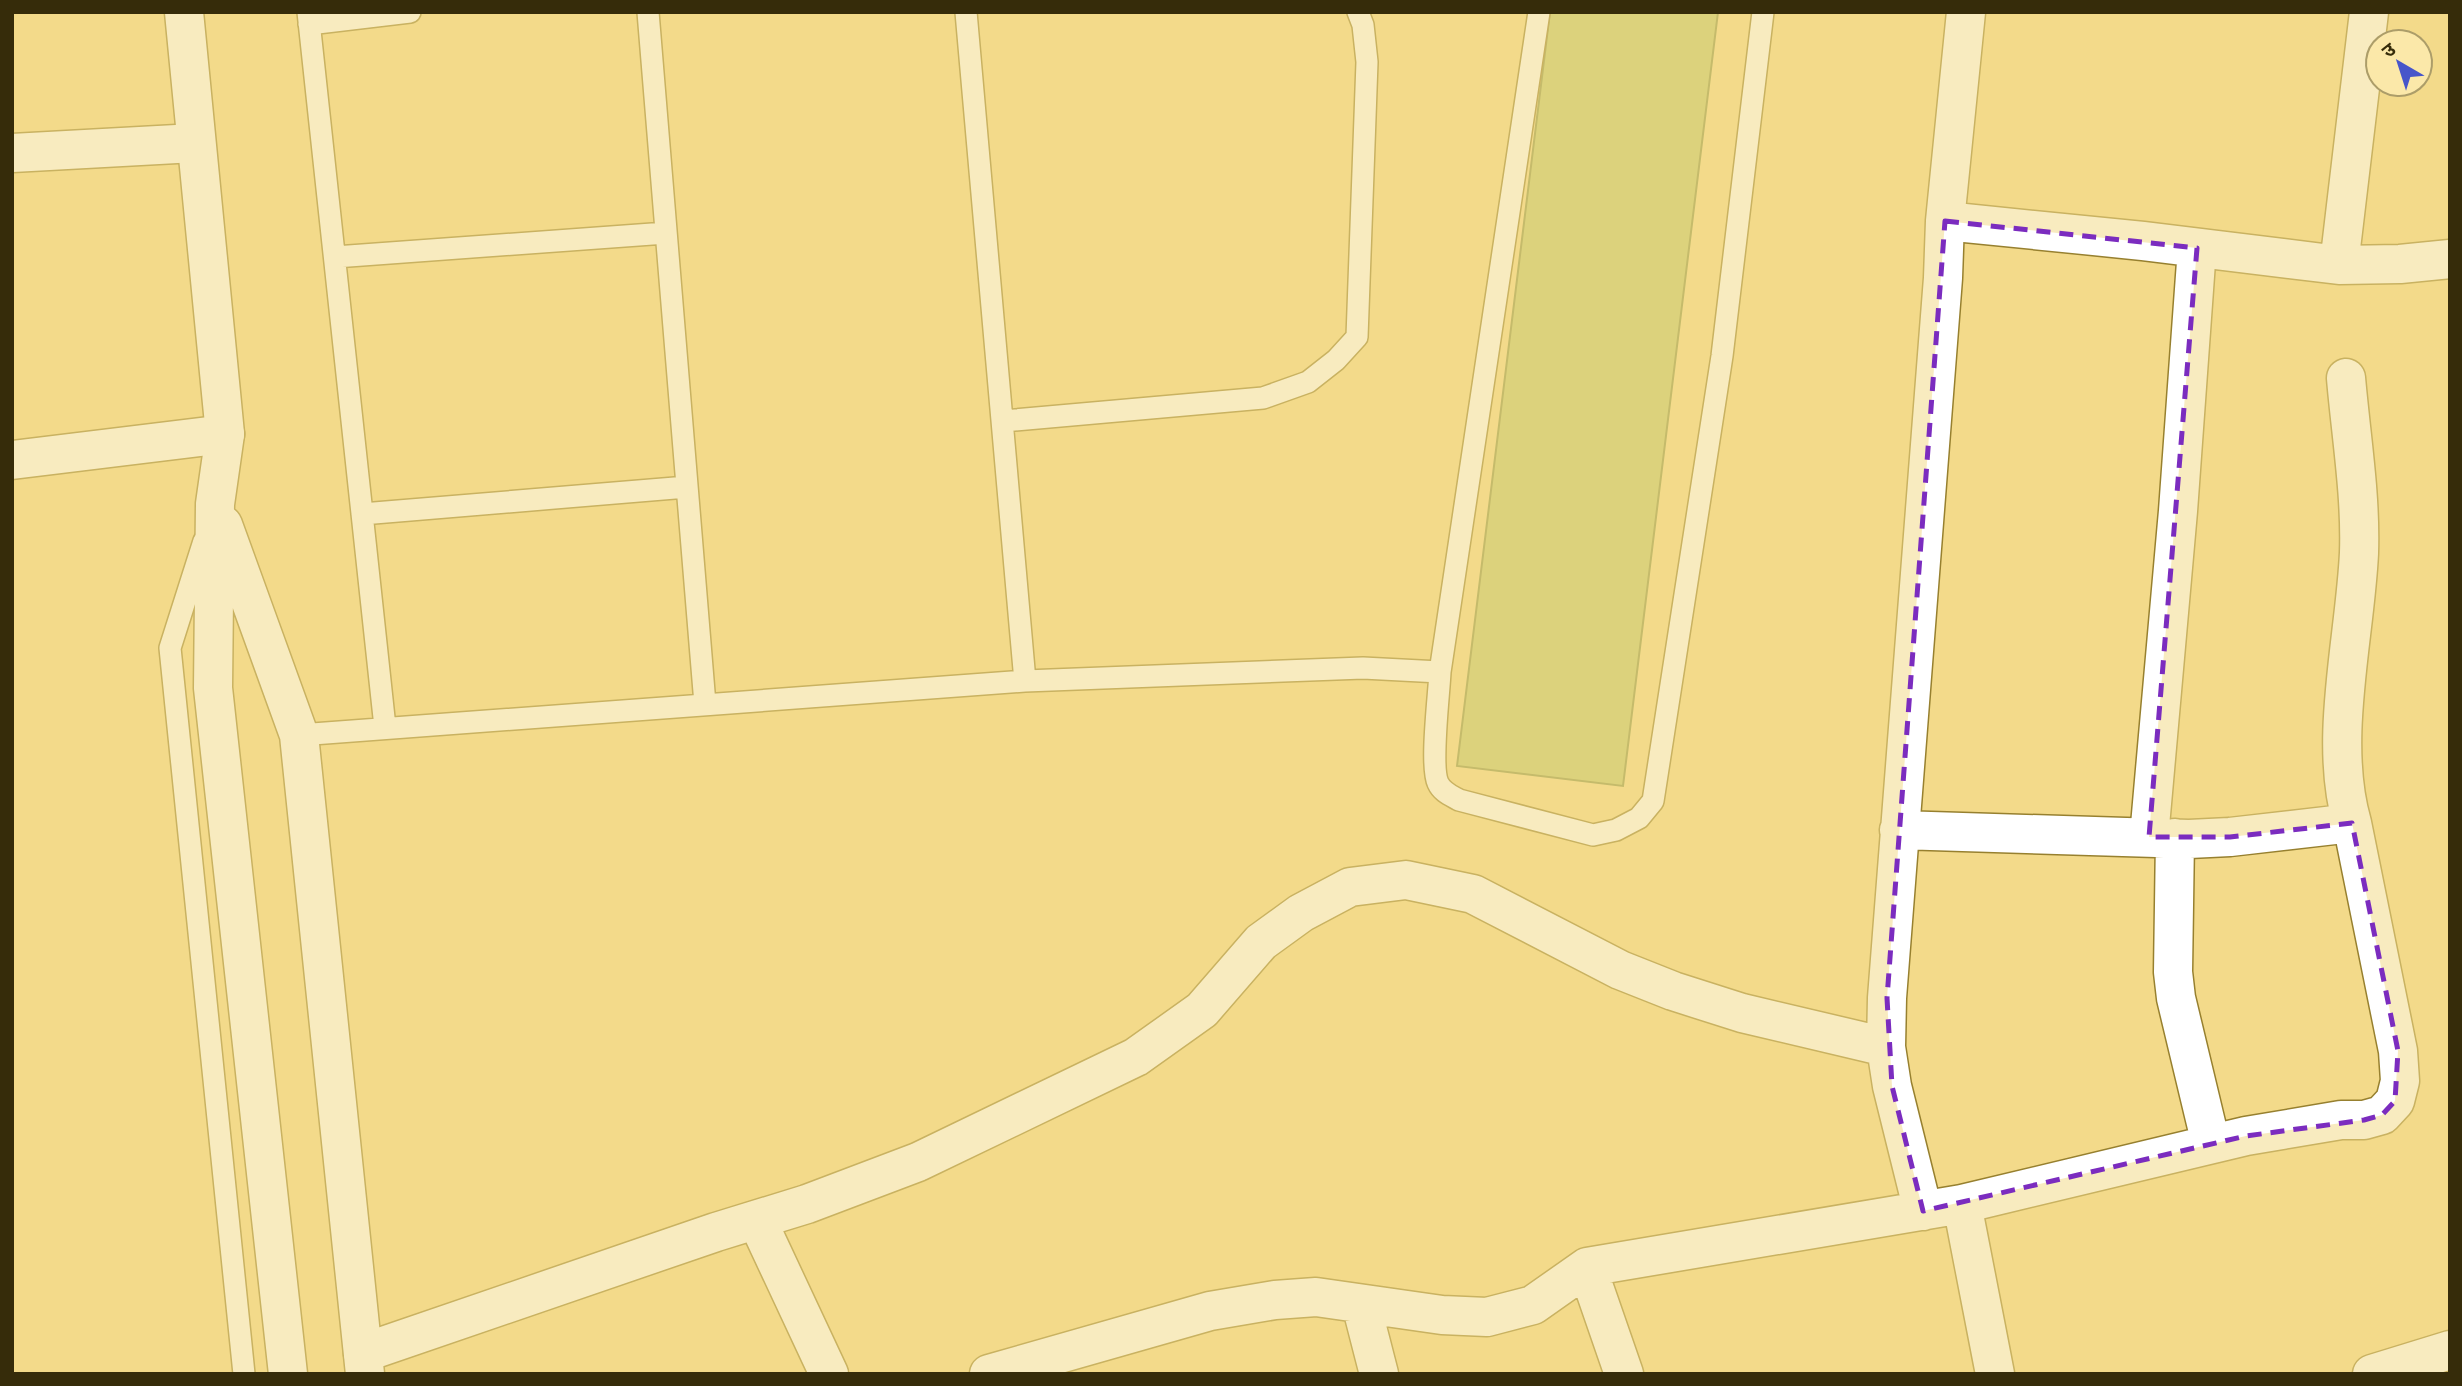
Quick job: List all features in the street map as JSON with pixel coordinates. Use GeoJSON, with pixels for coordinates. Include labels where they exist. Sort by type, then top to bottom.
{"type":"FeatureCollection","features":[{"type":"Feature","properties":{"kind":"street"},"geometry":{"type":"LineString","coordinates":[[184,12],[225,434],[215,504],[212,688],[288,1374]]}},
{"type":"Feature","properties":{"kind":"street"},"geometry":{"type":"LineString","coordinates":[[1923,1211],[1892,1086],[1886,1047],[1891,933],[1945,221],[1966,12]]}},
{"type":"Feature","properties":{"kind":"street"},"geometry":{"type":"LineString","coordinates":[[2339,265],[2369,12]]}},
{"type":"Feature","properties":{"kind":"street"},"geometry":{"type":"LineString","coordinates":[[12,153],[195,143]]}},
{"type":"Feature","properties":{"kind":"street"},"geometry":{"type":"LineString","coordinates":[[1945,221],[2339,265],[2400,264],[2450,259]]}},
{"type":"Feature","properties":{"kind":"street"},"geometry":{"type":"LineString","coordinates":[[2197,248],[2178,511],[2162,838],[2176,998],[2211,1144]]}},
{"type":"Feature","properties":{"kind":"street"},"geometry":{"type":"LineString","coordinates":[[989,1374],[1081,1362],[1210,1311],[1275,1300],[1316,1297],[1442,1315],[1487,1317],[1533,1305],[1587,1267],[1962,1204],[2246,1136],[2341,1120],[2364,1120],[2382,1115],[2395,1101],[2400,1081],[2398,1051],[2346,801],[2342,764],[2359,552],[2346,378]]}},
{"type":"Feature","properties":{"kind":"street"},"geometry":{"type":"LineString","coordinates":[[12,460],[225,434]]}},
{"type":"Feature","properties":{"kind":"street"},"geometry":{"type":"LineString","coordinates":[[215,504],[299,735],[364,1363],[918,1162],[1136,1057],[1202,1010],[1261,942],[1301,913],[1350,887],[1406,880],[1473,894],[1620,970],[1673,991],[1764,1019],[1886,1047]]}},
{"type":"Feature","properties":{"kind":"street"},"geometry":{"type":"LineString","coordinates":[[1899,830],[2162,838],[2230,837],[2352,822]]}},
{"type":"Feature","properties":{"kind":"street"},"geometry":{"type":"LineString","coordinates":[[1962,1204],[1995,1374]]}},
{"type":"Feature","properties":{"kind":"street"},"geometry":{"type":"LineString","coordinates":[[757,1220],[829,1374]]}},
{"type":"Feature","properties":{"kind":"street"},"geometry":{"type":"LineString","coordinates":[[1587,1267],[1624,1374]]}},
{"type":"Feature","properties":{"kind":"street"},"geometry":{"type":"LineString","coordinates":[[1361,1304],[1379,1374]]}},
{"type":"Feature","properties":{"kind":"street"},"geometry":{"type":"LineString","coordinates":[[2372,1374],[2450,1350]]}},
{"type":"Feature","properties":{"kind":"lane"},"geometry":{"type":"LineString","coordinates":[[385,727],[308,18],[410,12]]}},
{"type":"Feature","properties":{"kind":"lane"},"geometry":{"type":"LineString","coordinates":[[648,12],[705,704]]}},
{"type":"Feature","properties":{"kind":"lane"},"geometry":{"type":"LineString","coordinates":[[966,12],[1025,681]]}},
{"type":"Feature","properties":{"kind":"lane"},"geometry":{"type":"LineString","coordinates":[[1003,421],[1264,398],[1308,382],[1336,360],[1357,337],[1367,62],[1363,25],[1358,12]]}},
{"type":"Feature","properties":{"kind":"lane"},"geometry":{"type":"LineString","coordinates":[[1539,12],[1440,672],[1435,765],[1437,781],[1443,791],[1459,800],[1593,835],[1616,830],[1639,818],[1653,801],[1722,356],[1763,12]]}},
{"type":"Feature","properties":{"kind":"lane"},"geometry":{"type":"LineString","coordinates":[[335,257],[666,233]]}},
{"type":"Feature","properties":{"kind":"lane"},"geometry":{"type":"LineString","coordinates":[[362,514],[687,487]]}},
{"type":"Feature","properties":{"kind":"lane"},"geometry":{"type":"LineString","coordinates":[[215,504],[170,648],[244,1374]]}},
{"type":"Feature","properties":{"kind":"lane"},"geometry":{"type":"LineString","coordinates":[[299,735],[1025,681],[1363,668],[1440,672]]}},
{"type":"Feature","properties":{"kind":"highlighted area"},"geometry":{"type":"Polygon","coordinates":[[[1945,221],[2197,248],[2149,837],[2230,837],[2352,823],[2398,1051],[2395,1101],[2382,1115],[2364,1120],[2246,1136],[1923,1211],[1892,1086],[1887,998],[1945,221]]]}},
{"type":"Feature","properties":{"kind":"building"},"geometry":{"type":"Polygon","coordinates":[[[1550,12],[1718,12],[1623,786],[1457,766],[1550,12]]]}}]}
